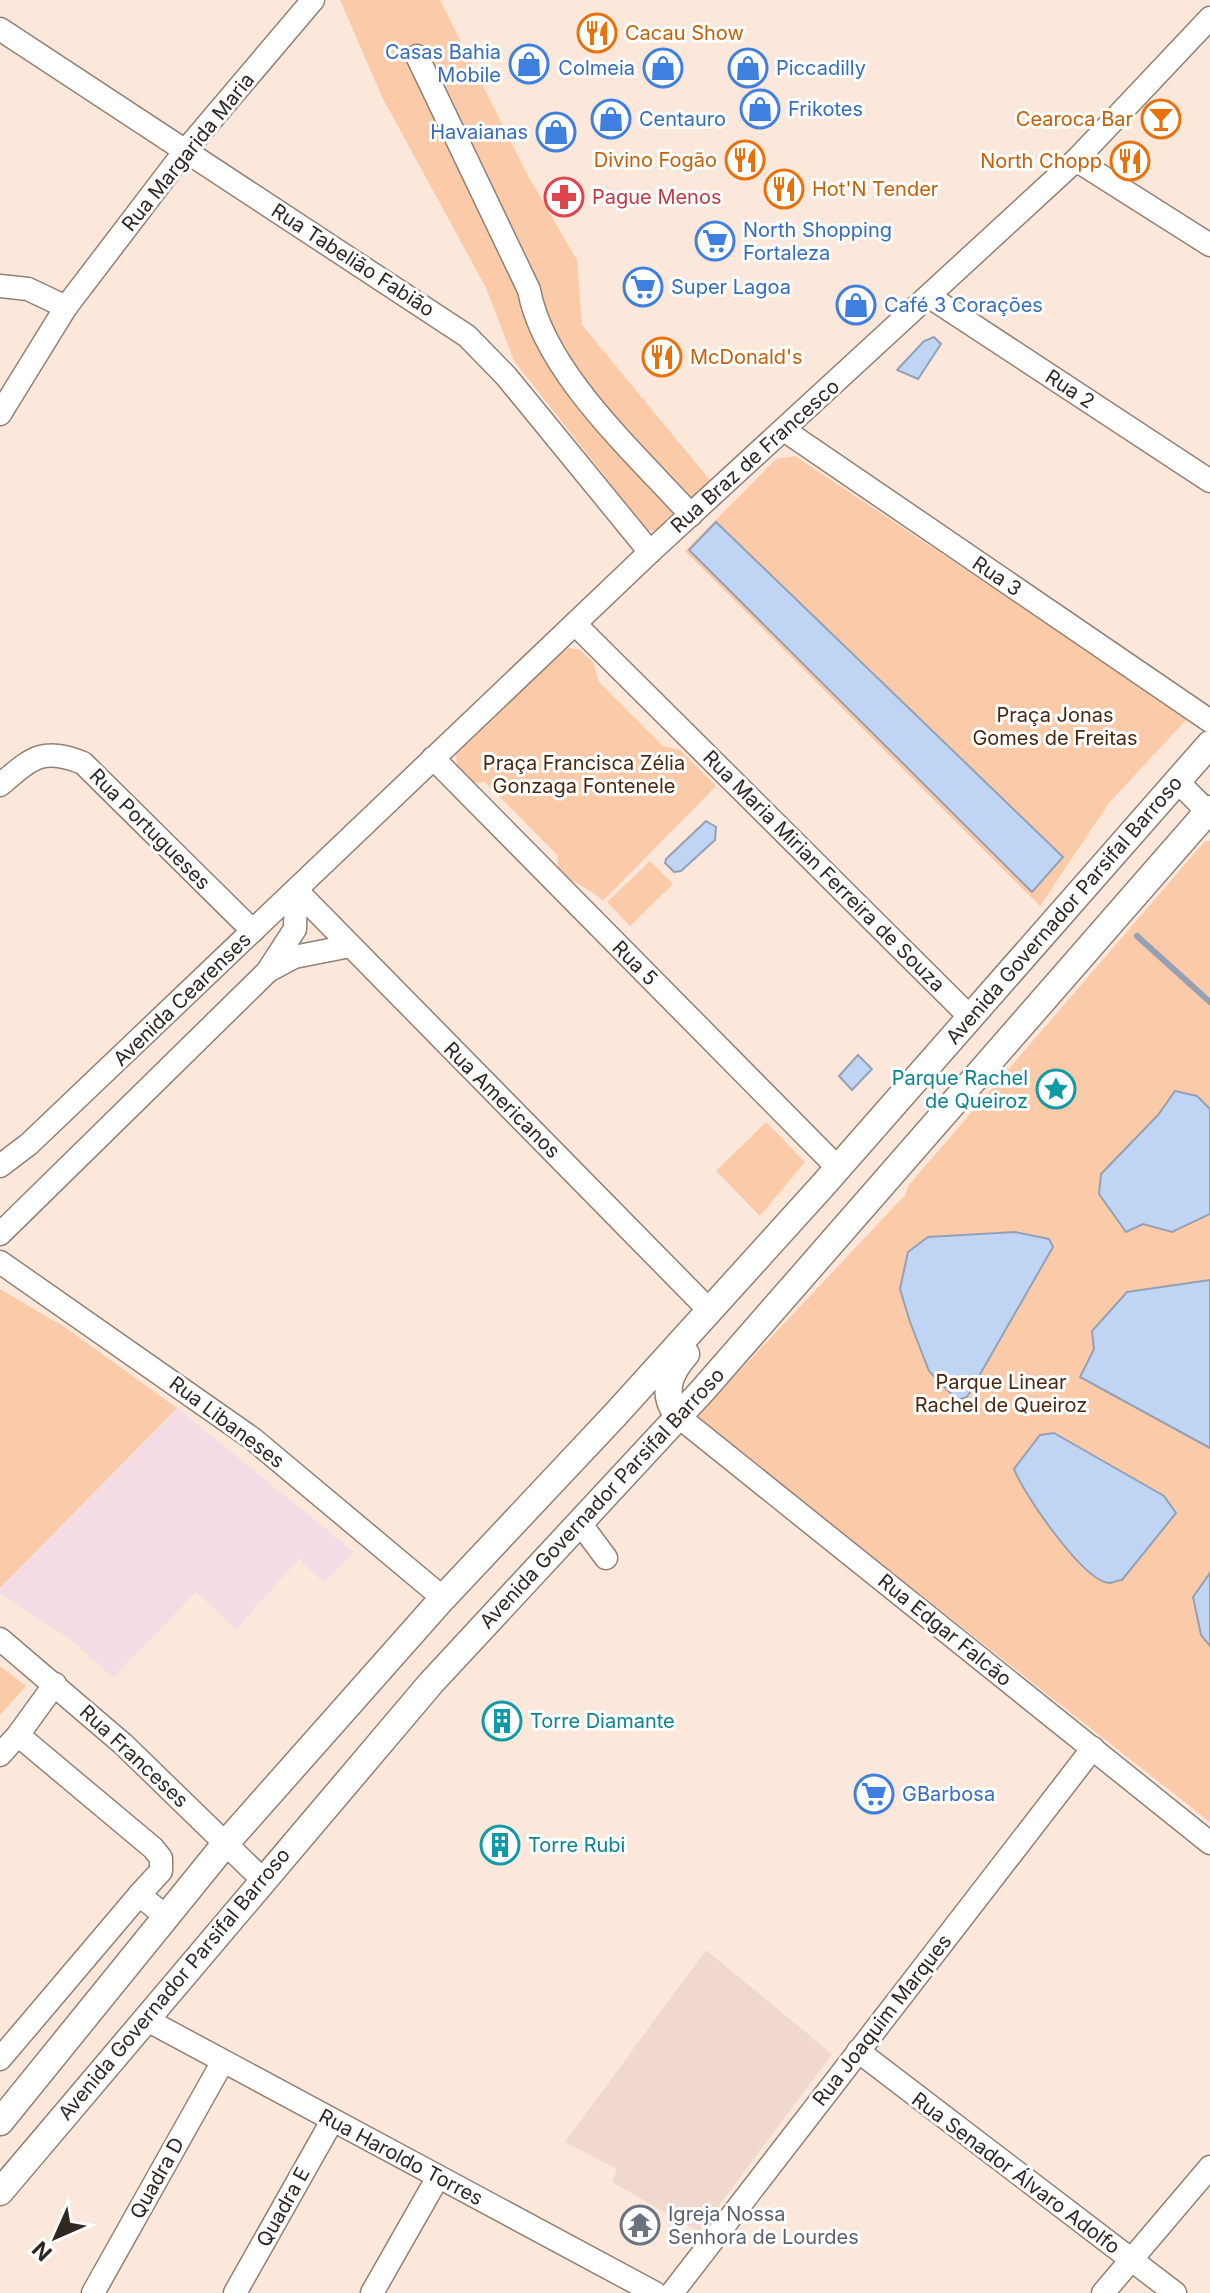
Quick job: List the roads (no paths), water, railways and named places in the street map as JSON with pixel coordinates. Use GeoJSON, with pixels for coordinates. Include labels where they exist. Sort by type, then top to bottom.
{"type":"FeatureCollection","features":[{"type":"Feature","properties":{"kind":"main road","name":"Avenida Governador Parsifal Barroso"},"geometry":{"type":"LineString","coordinates":[[0,2122],[226,1843],[443,1598],[831,1176],[1210,744]]}},
{"type":"Feature","properties":{"kind":"main road","name":"Avenida Governador Parsifal Barroso"},"geometry":{"type":"LineString","coordinates":[[0,2192],[431,1683],[679,1417],[1209,811]]}},
{"type":"Feature","properties":{"kind":"main road"},"geometry":{"type":"LineString","coordinates":[[679,1417],[669,1405],[667,1394],[676,1366],[795,1233],[831,1176]]}},
{"type":"Feature","properties":{"kind":"street","name":"Rua Margarida Maria"},"geometry":{"type":"LineString","coordinates":[[0,414],[66,307],[185,151],[313,0]]}},
{"type":"Feature","properties":{"kind":"street","name":"Rua Braz de Francesco"},"geometry":{"type":"LineString","coordinates":[[296,890],[650,552],[1076,160],[1210,18]]}},
{"type":"Feature","properties":{"kind":"street","name":"Rua Tabelião Fabião"},"geometry":{"type":"LineString","coordinates":[[0,29],[467,336],[506,376],[650,552]]}},
{"type":"Feature","properties":{"kind":"street"},"geometry":{"type":"LineString","coordinates":[[417,56],[529,290],[534,314],[552,354],[691,515]]}},
{"type":"Feature","properties":{"kind":"street"},"geometry":{"type":"LineString","coordinates":[[1076,160],[1210,245]]}},
{"type":"Feature","properties":{"kind":"street"},"geometry":{"type":"LineString","coordinates":[[0,286],[28,289],[66,307]]}},
{"type":"Feature","properties":{"kind":"street","name":"Rua 2"},"geometry":{"type":"LineString","coordinates":[[930,297],[1210,481]]}},
{"type":"Feature","properties":{"kind":"street","name":"Rua 3"},"geometry":{"type":"LineString","coordinates":[[784,430],[1210,721]]}},
{"type":"Feature","properties":{"kind":"street","name":"Rua Maria Mirian Ferreira de Souza"},"geometry":{"type":"LineString","coordinates":[[575,624],[970,1017]]}},
{"type":"Feature","properties":{"kind":"street","name":"Rua Portugueses"},"geometry":{"type":"LineString","coordinates":[[0,785],[34,757],[67,756],[83,763],[253,931]]}},
{"type":"Feature","properties":{"kind":"street","name":"Rua 5"},"geometry":{"type":"LineString","coordinates":[[433,758],[831,1176]]}},
{"type":"Feature","properties":{"kind":"street"},"geometry":{"type":"LineString","coordinates":[[1177,781],[1209,811]]}},
{"type":"Feature","properties":{"kind":"street","name":"Avenida Cearenses"},"geometry":{"type":"LineString","coordinates":[[0,1166],[29,1144],[296,890]]}},
{"type":"Feature","properties":{"kind":"street","name":"Avenida Cearenses"},"geometry":{"type":"LineString","coordinates":[[0,1234],[267,972],[295,929],[296,890]]}},
{"type":"Feature","properties":{"kind":"street","name":"Rua Americanos"},"geometry":{"type":"LineString","coordinates":[[296,890],[709,1310]]}},
{"type":"Feature","properties":{"kind":"street","name":"Avenida Cearenses"},"geometry":{"type":"LineString","coordinates":[[267,972],[294,957],[350,946]]}},
{"type":"Feature","properties":{"kind":"street","name":"Rua Libaneses"},"geometry":{"type":"LineString","coordinates":[[0,1262],[253,1439],[443,1598]]}},
{"type":"Feature","properties":{"kind":"street","name":"Rua Edgar Falcão"},"geometry":{"type":"LineString","coordinates":[[679,1417],[1210,1843]]}},
{"type":"Feature","properties":{"kind":"street"},"geometry":{"type":"LineString","coordinates":[[580,1523],[606,1558]]}},
{"type":"Feature","properties":{"kind":"street","name":"Rua Franceses"},"geometry":{"type":"LineString","coordinates":[[0,1639],[55,1684],[263,1880]]}},
{"type":"Feature","properties":{"kind":"street"},"geometry":{"type":"LineString","coordinates":[[0,1755],[55,1684]]}},
{"type":"Feature","properties":{"kind":"street"},"geometry":{"type":"LineString","coordinates":[[0,2059],[161,1871],[161,1858],[18,1735]]}},
{"type":"Feature","properties":{"kind":"street","name":"Rua Joaquim Marques"},"geometry":{"type":"LineString","coordinates":[[672,2293],[1093,1748]]}},
{"type":"Feature","properties":{"kind":"street"},"geometry":{"type":"LineString","coordinates":[[139,1895],[167,1917]]}},
{"type":"Feature","properties":{"kind":"street","name":"Rua Haroldo Torres"},"geometry":{"type":"LineString","coordinates":[[147,2020],[655,2293]]}},
{"type":"Feature","properties":{"kind":"street","name":"Rua Senador Álvaro Adolfo"},"geometry":{"type":"LineString","coordinates":[[858,2051],[1175,2293]]}},
{"type":"Feature","properties":{"kind":"street","name":"Quadra D"},"geometry":{"type":"LineString","coordinates":[[93,2293],[222,2063]]}},
{"type":"Feature","properties":{"kind":"street","name":"Quadra E"},"geometry":{"type":"LineString","coordinates":[[235,2293],[332,2121]]}},
{"type":"Feature","properties":{"kind":"street"},"geometry":{"type":"LineString","coordinates":[[1103,2293],[1210,2167]]}},
{"type":"Feature","properties":{"kind":"street"},"geometry":{"type":"LineString","coordinates":[[372,2293],[438,2177]]}},
{"type":"Feature","properties":{"kind":"water"},"geometry":{"type":"Polygon","coordinates":[[[934,337],[941,344],[918,379],[897,370],[924,341],[934,337]]]}},
{"type":"Feature","properties":{"kind":"water"},"geometry":{"type":"Polygon","coordinates":[[[716,522],[1063,857],[1032,892],[689,550],[716,522]]]}},
{"type":"Feature","properties":{"kind":"water"},"geometry":{"type":"Polygon","coordinates":[[[706,821],[716,827],[715,840],[681,871],[674,872],[665,863],[666,859],[706,821]]]}},
{"type":"Feature","properties":{"kind":"water"},"geometry":{"type":"Polygon","coordinates":[[[858,1055],[872,1069],[852,1090],[839,1076],[858,1055]]]}},
{"type":"Feature","properties":{"kind":"water"},"geometry":{"type":"Polygon","coordinates":[[[1175,1091],[1197,1096],[1210,1109],[1210,1214],[1172,1232],[1143,1224],[1126,1232],[1099,1194],[1101,1174],[1158,1115],[1175,1091]]]}},
{"type":"Feature","properties":{"kind":"water"},"geometry":{"type":"Polygon","coordinates":[[[1015,1232],[1049,1239],[1053,1247],[967,1397],[957,1400],[929,1371],[910,1322],[900,1289],[908,1252],[928,1237],[1015,1232]]]}},
{"type":"Feature","properties":{"kind":"water"},"geometry":{"type":"Polygon","coordinates":[[[1210,1280],[1210,1448],[1080,1377],[1094,1349],[1092,1331],[1127,1292],[1210,1280]]]}},
{"type":"Feature","properties":{"kind":"water"},"geometry":{"type":"Polygon","coordinates":[[[1054,1433],[1164,1496],[1176,1513],[1122,1580],[1109,1583],[1084,1568],[1041,1515],[1014,1469],[1040,1435],[1054,1433]]]}},
{"type":"Feature","properties":{"kind":"water"},"geometry":{"type":"Polygon","coordinates":[[[1210,1573],[1210,1646],[1201,1635],[1193,1597],[1210,1573]]]}},
{"type":"Feature","properties":{"kind":"waterway"},"geometry":{"type":"LineString","coordinates":[[1137,936],[1210,1002]]}},
{"type":"Feature","properties":{"kind":"place","name":"Cacau Show"},"geometry":{"type":"Point","coordinates":[597,33]}},
{"type":"Feature","properties":{"kind":"place","name":"Casas Bahia Mobile"},"geometry":{"type":"Point","coordinates":[529,64]}},
{"type":"Feature","properties":{"kind":"place","name":"Colmeia"},"geometry":{"type":"Point","coordinates":[663,68]}},
{"type":"Feature","properties":{"kind":"place","name":"Piccadilly"},"geometry":{"type":"Point","coordinates":[748,68]}},
{"type":"Feature","properties":{"kind":"place","name":"Frikotes"},"geometry":{"type":"Point","coordinates":[760,109]}},
{"type":"Feature","properties":{"kind":"place","name":"Centauro"},"geometry":{"type":"Point","coordinates":[611,119]}},
{"type":"Feature","properties":{"kind":"place","name":"Cearoca Bar"},"geometry":{"type":"Point","coordinates":[1161,119]}},
{"type":"Feature","properties":{"kind":"place","name":"Havaianas"},"geometry":{"type":"Point","coordinates":[556,132]}},
{"type":"Feature","properties":{"kind":"place","name":"Divino Fogão"},"geometry":{"type":"Point","coordinates":[745,160]}},
{"type":"Feature","properties":{"kind":"place","name":"North Chopp"},"geometry":{"type":"Point","coordinates":[1130,161]}},
{"type":"Feature","properties":{"kind":"place","name":"Hot'N Tender"},"geometry":{"type":"Point","coordinates":[784,189]}},
{"type":"Feature","properties":{"kind":"place","name":"Pague Menos"},"geometry":{"type":"Point","coordinates":[564,197]}},
{"type":"Feature","properties":{"kind":"place","name":"North Shopping Fortaleza"},"geometry":{"type":"Point","coordinates":[715,241]}},
{"type":"Feature","properties":{"kind":"place","name":"Super Lagoa"},"geometry":{"type":"Point","coordinates":[643,287]}},
{"type":"Feature","properties":{"kind":"place","name":"Café 3 Corações"},"geometry":{"type":"Point","coordinates":[856,305]}},
{"type":"Feature","properties":{"kind":"place","name":"McDonald's"},"geometry":{"type":"Point","coordinates":[662,357]}},
{"type":"Feature","properties":{"kind":"place","name":"Parque Rachel de Queiroz"},"geometry":{"type":"Point","coordinates":[1056,1089]}},
{"type":"Feature","properties":{"kind":"place","name":"Torre Diamante"},"geometry":{"type":"Point","coordinates":[502,1721]}},
{"type":"Feature","properties":{"kind":"place","name":"GBarbosa"},"geometry":{"type":"Point","coordinates":[874,1794]}},
{"type":"Feature","properties":{"kind":"place","name":"Torre Rubi"},"geometry":{"type":"Point","coordinates":[500,1845]}},
{"type":"Feature","properties":{"kind":"place","name":"Igreja Nossa Senhora de Lourdes"},"geometry":{"type":"Point","coordinates":[640,2225]}},
{"type":"Feature","properties":{"kind":"park label","name":"Praça Jonas Gomes de Freitas"},"geometry":{"type":"Point","coordinates":[1055,726]}},
{"type":"Feature","properties":{"kind":"park label","name":"Praça Francisca Zélia Gonzaga Fontenele"},"geometry":{"type":"Point","coordinates":[584,774]}},
{"type":"Feature","properties":{"kind":"park label","name":"Parque Linear Rachel de Queiroz"},"geometry":{"type":"Point","coordinates":[1001,1394]}}]}
